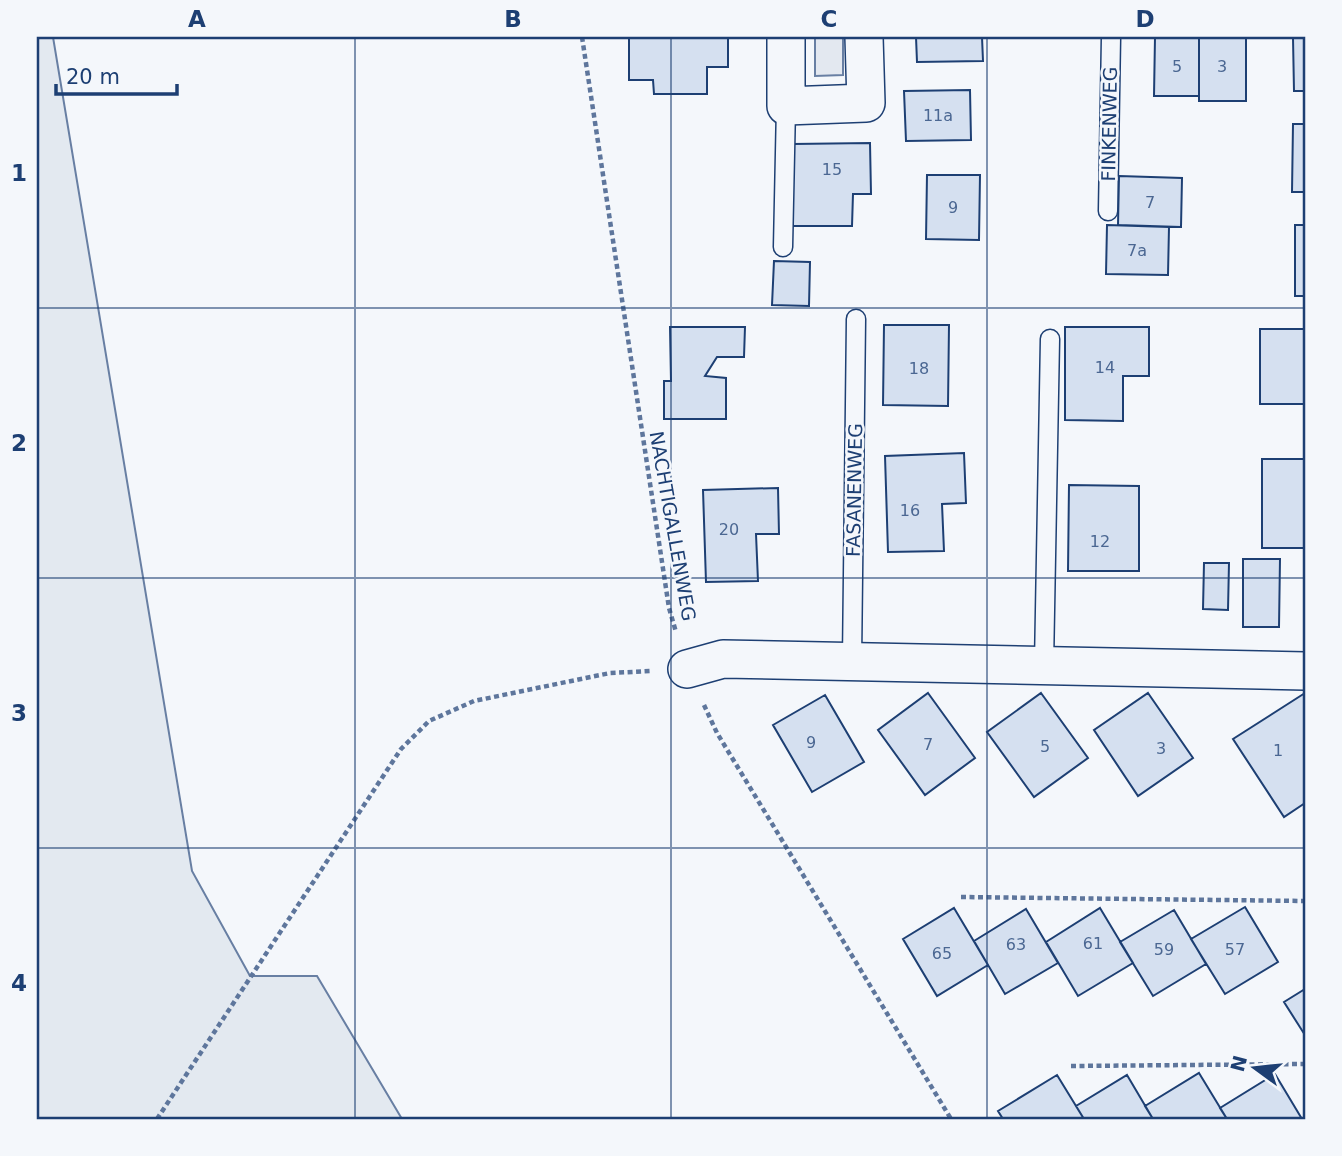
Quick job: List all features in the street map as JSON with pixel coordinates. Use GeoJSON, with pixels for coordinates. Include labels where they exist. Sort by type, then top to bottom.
{"type":"FeatureCollection","features":[{"type":"Feature","properties":{"kind":"street"},"geometry":{"type":"LineString","coordinates":[[786,37],[786,106],[866,103],[864,37]]}},
{"type":"Feature","properties":{"kind":"street"},"geometry":{"type":"LineString","coordinates":[[687,670],[723,659],[1305,671]]}},
{"type":"Feature","properties":{"kind":"lane","name":"FINKENWEG"},"geometry":{"type":"LineString","coordinates":[[1108,211],[1111,37]]}},
{"type":"Feature","properties":{"kind":"lane"},"geometry":{"type":"LineString","coordinates":[[783,247],[786,106]]}},
{"type":"Feature","properties":{"kind":"lane","name":"FASANENWEG"},"geometry":{"type":"LineString","coordinates":[[852,661],[856,319]]}},
{"type":"Feature","properties":{"kind":"lane"},"geometry":{"type":"LineString","coordinates":[[1044,665],[1050,339]]}},
{"type":"Feature","properties":{"kind":"path","name":"NACHTIGALLENWEG"},"geometry":{"type":"LineString","coordinates":[[582,37],[669,608],[687,670],[717,733],[951,1119]]}},
{"type":"Feature","properties":{"kind":"path"},"geometry":{"type":"LineString","coordinates":[[157,1119],[401,749],[429,721],[474,701],[610,673],[687,670]]}},
{"type":"Feature","properties":{"kind":"path"},"geometry":{"type":"LineString","coordinates":[[961,897],[1305,901]]}},
{"type":"Feature","properties":{"kind":"path"},"geometry":{"type":"LineString","coordinates":[[1072,1066],[1305,1064]]}},
{"type":"Feature","properties":{"kind":"shaded area"},"geometry":{"type":"Polygon","coordinates":[[[37,37],[53,37],[192,871],[250,976],[317,976],[402,1119],[37,1119],[37,37]]]}},
{"type":"Feature","properties":{"kind":"shaded area"},"geometry":{"type":"Polygon","coordinates":[[[815,37],[843,37],[843,75],[815,76],[815,37]]]}},
{"type":"Feature","properties":{"kind":"building"},"geometry":{"type":"Polygon","coordinates":[[[629,37],[728,37],[728,67],[707,67],[707,94],[654,94],[653,80],[629,80],[629,37]]]}},
{"type":"Feature","properties":{"kind":"building"},"geometry":{"type":"Polygon","coordinates":[[[916,37],[982,37],[983,61],[917,62],[916,37]]]}},
{"type":"Feature","properties":{"kind":"building"},"geometry":{"type":"Polygon","coordinates":[[[1155,37],[1199,37],[1199,96],[1154,96],[1155,37]]]}},
{"type":"Feature","properties":{"kind":"building"},"geometry":{"type":"Polygon","coordinates":[[[1199,37],[1246,37],[1246,101],[1199,101],[1199,37]]]}},
{"type":"Feature","properties":{"kind":"building"},"geometry":{"type":"Polygon","coordinates":[[[1293,38],[1305,38],[1305,91],[1294,91],[1293,38]]]}},
{"type":"Feature","properties":{"kind":"building"},"geometry":{"type":"Polygon","coordinates":[[[970,90],[971,140],[906,141],[904,91],[970,90]]]}},
{"type":"Feature","properties":{"kind":"building"},"geometry":{"type":"Polygon","coordinates":[[[1293,124],[1305,124],[1305,192],[1292,192],[1293,124]]]}},
{"type":"Feature","properties":{"kind":"building"},"geometry":{"type":"Polygon","coordinates":[[[870,143],[871,194],[853,194],[852,226],[793,226],[793,144],[870,143]]]}},
{"type":"Feature","properties":{"kind":"building"},"geometry":{"type":"Polygon","coordinates":[[[927,175],[980,175],[979,240],[926,239],[927,175]]]}},
{"type":"Feature","properties":{"kind":"building"},"geometry":{"type":"Polygon","coordinates":[[[1119,176],[1182,178],[1181,227],[1118,225],[1119,176]]]}},
{"type":"Feature","properties":{"kind":"building"},"geometry":{"type":"Polygon","coordinates":[[[1107,225],[1169,227],[1168,275],[1106,274],[1107,225]]]}},
{"type":"Feature","properties":{"kind":"building"},"geometry":{"type":"Polygon","coordinates":[[[1295,225],[1305,225],[1305,296],[1295,296],[1295,225]]]}},
{"type":"Feature","properties":{"kind":"building"},"geometry":{"type":"Polygon","coordinates":[[[774,261],[810,262],[809,306],[772,305],[774,261]]]}},
{"type":"Feature","properties":{"kind":"building"},"geometry":{"type":"Polygon","coordinates":[[[884,325],[949,325],[948,406],[883,405],[884,325]]]}},
{"type":"Feature","properties":{"kind":"building"},"geometry":{"type":"Polygon","coordinates":[[[670,327],[745,327],[744,357],[717,357],[705,376],[726,378],[726,419],[664,419],[664,381],[671,381],[670,327]]]}},
{"type":"Feature","properties":{"kind":"building"},"geometry":{"type":"Polygon","coordinates":[[[1065,327],[1149,327],[1149,376],[1123,376],[1123,421],[1065,420],[1065,327]]]}},
{"type":"Feature","properties":{"kind":"building"},"geometry":{"type":"Polygon","coordinates":[[[1260,329],[1305,329],[1305,404],[1260,404],[1260,329]]]}},
{"type":"Feature","properties":{"kind":"building"},"geometry":{"type":"Polygon","coordinates":[[[964,453],[966,503],[942,504],[944,551],[888,552],[885,456],[964,453]]]}},
{"type":"Feature","properties":{"kind":"building"},"geometry":{"type":"Polygon","coordinates":[[[1262,459],[1305,459],[1305,548],[1262,548],[1262,459]]]}},
{"type":"Feature","properties":{"kind":"building"},"geometry":{"type":"Polygon","coordinates":[[[1069,485],[1139,486],[1139,571],[1068,571],[1069,485]]]}},
{"type":"Feature","properties":{"kind":"building"},"geometry":{"type":"Polygon","coordinates":[[[778,488],[779,534],[756,534],[758,581],[706,582],[703,490],[778,488]]]}},
{"type":"Feature","properties":{"kind":"building"},"geometry":{"type":"Polygon","coordinates":[[[1243,559],[1280,559],[1279,627],[1243,627],[1243,559]]]}},
{"type":"Feature","properties":{"kind":"building"},"geometry":{"type":"Polygon","coordinates":[[[1204,563],[1229,563],[1228,610],[1203,609],[1204,563]]]}},
{"type":"Feature","properties":{"kind":"building"},"geometry":{"type":"Polygon","coordinates":[[[928,693],[975,758],[925,795],[878,730],[928,693]]]}},
{"type":"Feature","properties":{"kind":"building"},"geometry":{"type":"Polygon","coordinates":[[[1041,693],[1088,758],[1034,797],[987,732],[1041,693]]]}},
{"type":"Feature","properties":{"kind":"building"},"geometry":{"type":"Polygon","coordinates":[[[1148,693],[1193,758],[1138,796],[1094,730],[1148,693]]]}},
{"type":"Feature","properties":{"kind":"building"},"geometry":{"type":"Polygon","coordinates":[[[1305,693],[1305,803],[1284,817],[1233,739],[1305,693]]]}},
{"type":"Feature","properties":{"kind":"building"},"geometry":{"type":"Polygon","coordinates":[[[825,695],[864,762],[812,792],[773,725],[825,695]]]}},
{"type":"Feature","properties":{"kind":"building"},"geometry":{"type":"Polygon","coordinates":[[[1245,907],[1278,962],[1225,994],[1191,939],[1245,907]]]}},
{"type":"Feature","properties":{"kind":"building"},"geometry":{"type":"Polygon","coordinates":[[[954,908],[988,965],[937,996],[903,939],[954,908]]]}},
{"type":"Feature","properties":{"kind":"building"},"geometry":{"type":"Polygon","coordinates":[[[1100,908],[1133,963],[1078,996],[1046,942],[1100,908]]]}},
{"type":"Feature","properties":{"kind":"building"},"geometry":{"type":"Polygon","coordinates":[[[1026,909],[1058,963],[1005,994],[974,941],[1026,909]]]}},
{"type":"Feature","properties":{"kind":"building"},"geometry":{"type":"Polygon","coordinates":[[[1174,910],[1206,964],[1153,996],[1120,942],[1174,910]]]}},
{"type":"Feature","properties":{"kind":"building"},"geometry":{"type":"Polygon","coordinates":[[[1305,989],[1305,1030],[1303,1032],[1284,1002],[1305,989]]]}},
{"type":"Feature","properties":{"kind":"building"},"geometry":{"type":"Polygon","coordinates":[[[1199,1073],[1227,1119],[1153,1119],[1145,1106],[1199,1073]]]}},
{"type":"Feature","properties":{"kind":"building"},"geometry":{"type":"Polygon","coordinates":[[[1275,1074],[1302,1119],[1227,1119],[1220,1108],[1275,1074]]]}},
{"type":"Feature","properties":{"kind":"building"},"geometry":{"type":"Polygon","coordinates":[[[1057,1075],[1084,1119],[1003,1119],[998,1111],[1057,1075]]]}},
{"type":"Feature","properties":{"kind":"building"},"geometry":{"type":"Polygon","coordinates":[[[1127,1075],[1153,1119],[1084,1119],[1076,1106],[1127,1075]]]}}]}
